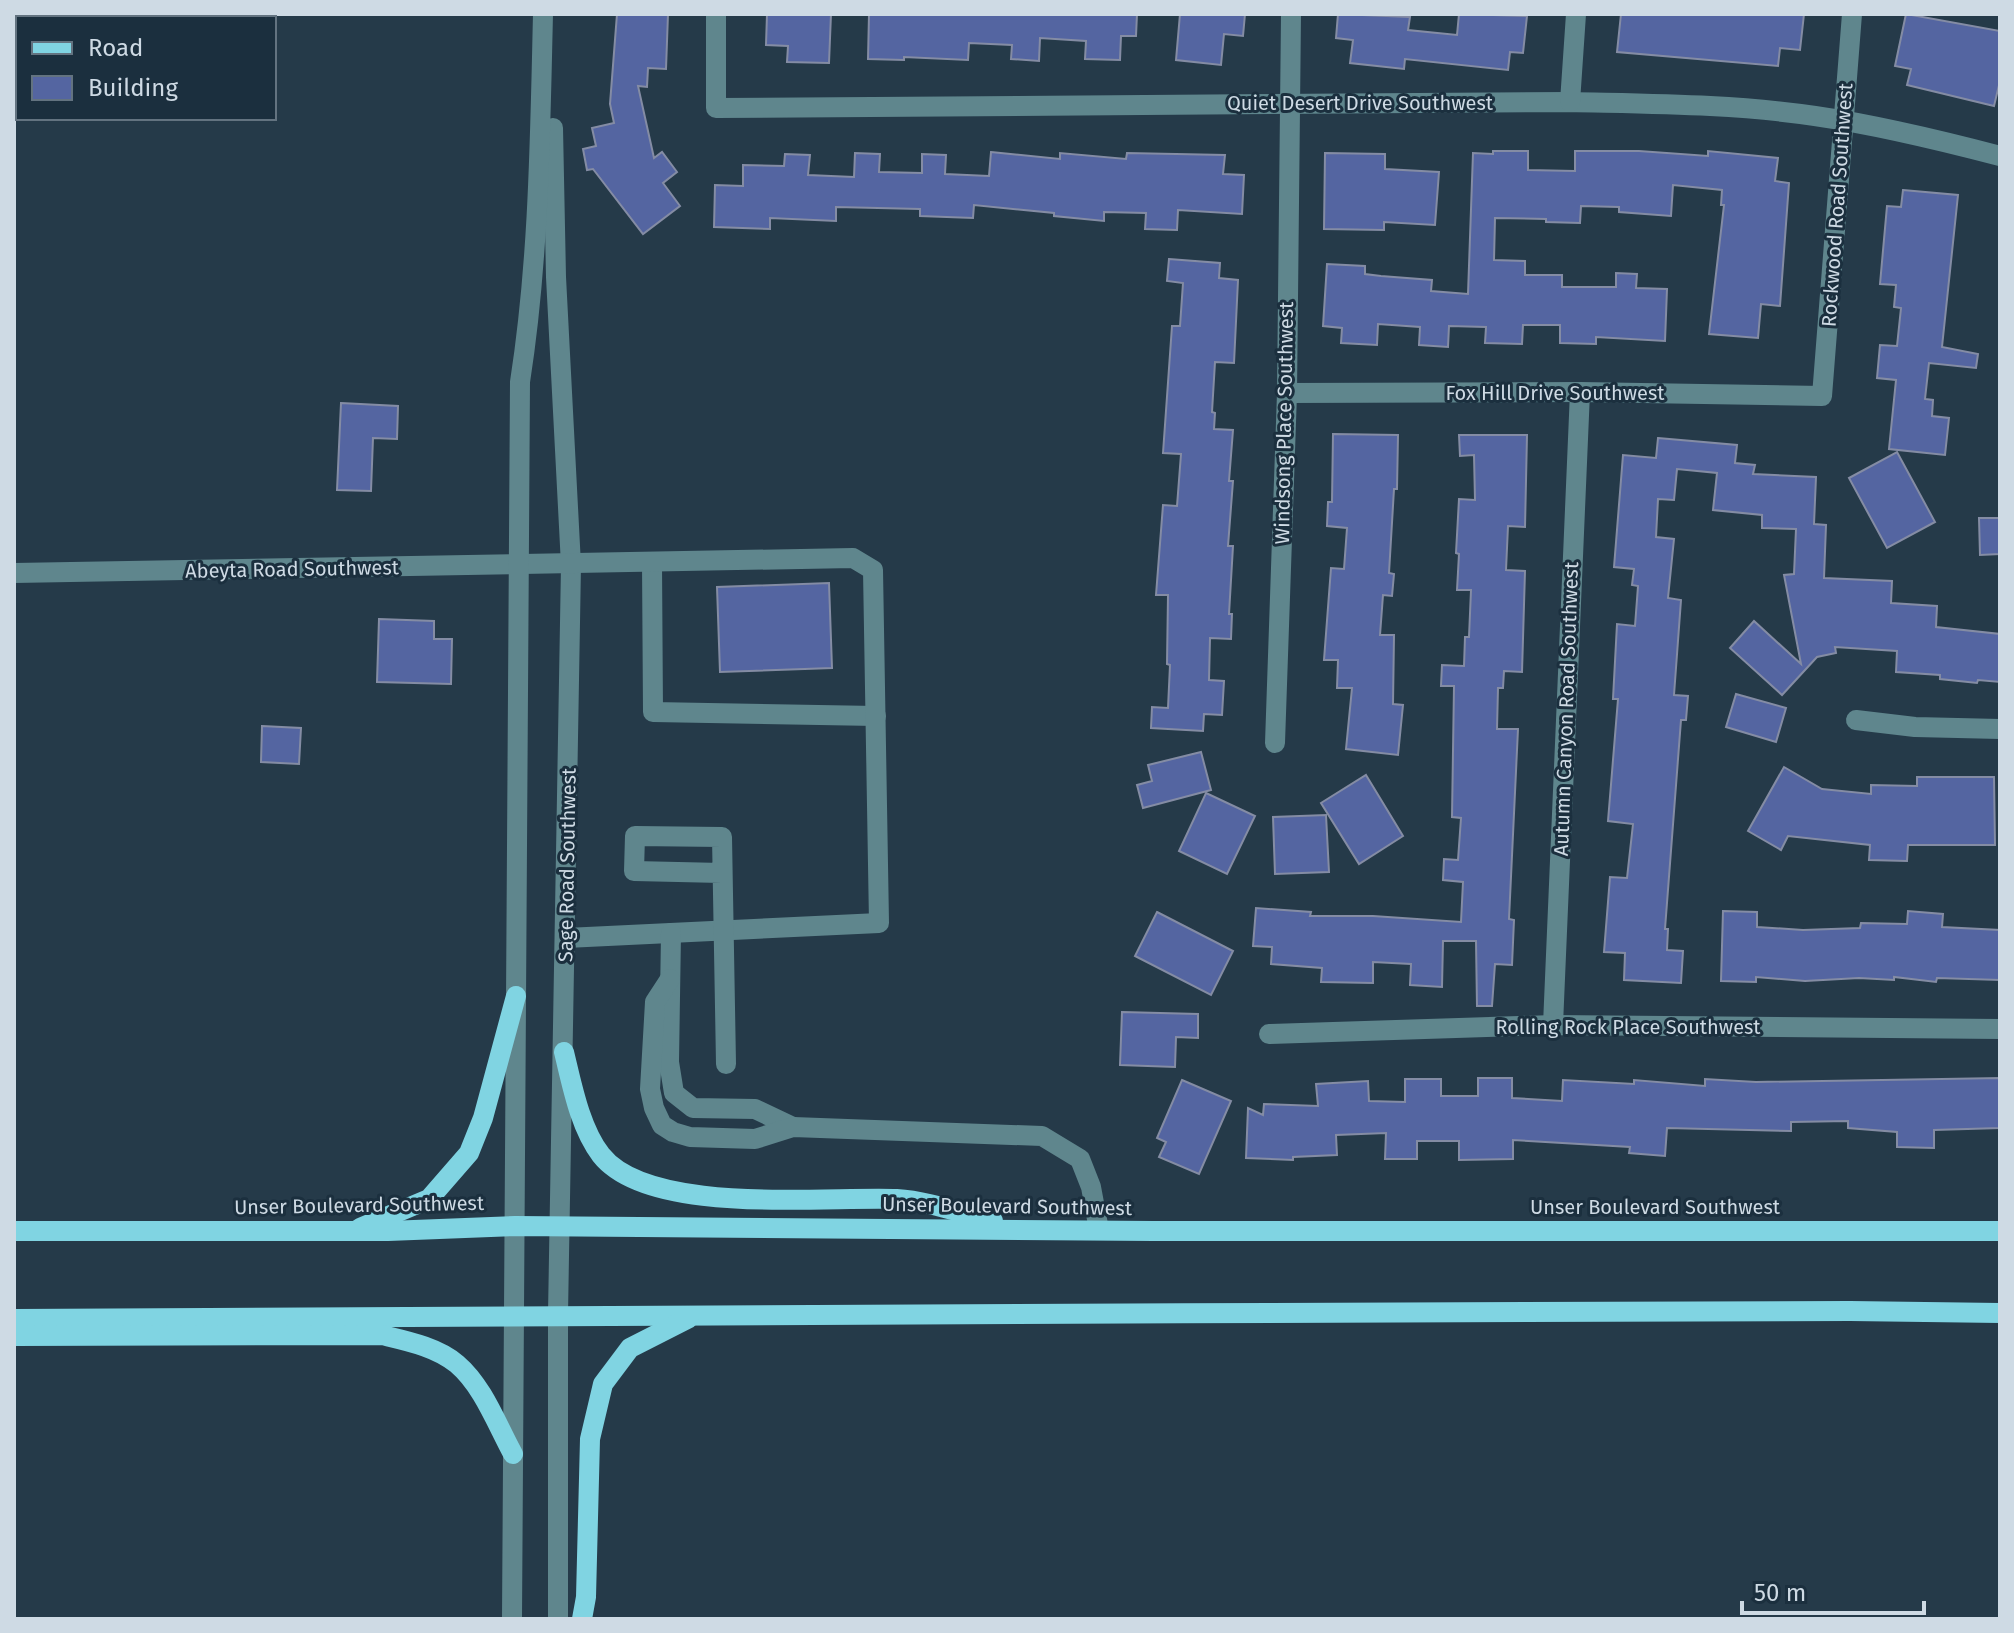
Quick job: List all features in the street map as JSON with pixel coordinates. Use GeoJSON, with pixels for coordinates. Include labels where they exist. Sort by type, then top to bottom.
{"type":"FeatureCollection","features":[{"type":"Feature","properties":{"kind":"main road"},"geometry":{"type":"LineString","coordinates":[[353,1231],[429,1199],[469,1153],[483,1118],[516,996]]}},
{"type":"Feature","properties":{"kind":"main road"},"geometry":{"type":"LineString","coordinates":[[564,1052],[580,1114],[601,1156],[626,1176],[656,1189],[728,1198],[901,1199],[1028,1229]]}},
{"type":"Feature","properties":{"kind":"main road","name":"Unser Boulevard Southwest"},"geometry":{"type":"LineString","coordinates":[[14,1231],[353,1231],[515,1226],[2000,1231]]}},
{"type":"Feature","properties":{"kind":"main road"},"geometry":{"type":"LineString","coordinates":[[14,1319],[513,1314],[2000,1313]]}},
{"type":"Feature","properties":{"kind":"main road"},"geometry":{"type":"LineString","coordinates":[[582,1619],[586,1597],[590,1439],[603,1384],[630,1348],[694,1316]]}},
{"type":"Feature","properties":{"kind":"main road"},"geometry":{"type":"LineString","coordinates":[[14,1336],[382,1335],[419,1344],[456,1363],[475,1383],[513,1454]]}},
{"type":"Feature","properties":{"kind":"street","name":"Sage Road Southwest"},"geometry":{"type":"LineString","coordinates":[[512,1619],[520,382],[532,308],[539,214],[543,14]]}},
{"type":"Feature","properties":{"kind":"street","name":"Quiet Desert Drive Southwest"},"geometry":{"type":"LineString","coordinates":[[716,14],[716,108],[1570,102],[1710,106],[1844,121],[1933,138],[2000,156]]}},
{"type":"Feature","properties":{"kind":"street","name":"Windsong Place Southwest"},"geometry":{"type":"LineString","coordinates":[[1275,743],[1287,393],[1291,14]]}},
{"type":"Feature","properties":{"kind":"street"},"geometry":{"type":"LineString","coordinates":[[1570,102],[1576,14]]}},
{"type":"Feature","properties":{"kind":"street","name":"Rockwood Road Southwest"},"geometry":{"type":"LineString","coordinates":[[1822,396],[1852,14]]}},
{"type":"Feature","properties":{"kind":"street","name":"Sage Road Southwest"},"geometry":{"type":"LineString","coordinates":[[541,116],[554,128],[556,277],[571,565],[558,1314],[558,1619]]}},
{"type":"Feature","properties":{"kind":"street","name":"Fox Hill Drive Southwest"},"geometry":{"type":"LineString","coordinates":[[1287,393],[1580,392],[1822,396]]}},
{"type":"Feature","properties":{"kind":"street","name":"Autumn Canyon Road Southwest"},"geometry":{"type":"LineString","coordinates":[[1553,1025],[1580,392]]}},
{"type":"Feature","properties":{"kind":"street","name":"Abeyta Road Southwest"},"geometry":{"type":"LineString","coordinates":[[14,573],[853,558],[873,570],[876,716]]}},
{"type":"Feature","properties":{"kind":"street"},"geometry":{"type":"LineString","coordinates":[[566,938],[879,923],[876,716],[653,712],[652,563]]}},
{"type":"Feature","properties":{"kind":"street"},"geometry":{"type":"LineString","coordinates":[[1856,720],[1915,727],[2000,729]]}},
{"type":"Feature","properties":{"kind":"street"},"geometry":{"type":"LineString","coordinates":[[722,873],[726,1064]]}},
{"type":"Feature","properties":{"kind":"street"},"geometry":{"type":"LineString","coordinates":[[671,933],[669,1062],[674,1093],[693,1108],[755,1109],[793,1127]]}},
{"type":"Feature","properties":{"kind":"street"},"geometry":{"type":"LineString","coordinates":[[670,979],[655,1002],[651,1075],[654,1108],[662,1125],[673,1132],[690,1137],[755,1139],[793,1127],[1042,1136],[1080,1159],[1091,1187],[1099,1230]]}},
{"type":"Feature","properties":{"kind":"street","name":"Rolling Rock Place Southwest"},"geometry":{"type":"LineString","coordinates":[[1269,1034],[1553,1025],[1993,1029]]}},
{"type":"Feature","properties":{"kind":"building"},"geometry":{"type":"Polygon","coordinates":[[[617,14],[668,14],[666,69],[648,68],[647,87],[638,86],[654,158],[662,152],[677,172],[663,183],[680,206],[643,234],[593,169],[587,170],[583,149],[596,146],[592,128],[614,123],[610,104],[617,14]]]}},
{"type":"Feature","properties":{"kind":"building"},"geometry":{"type":"Polygon","coordinates":[[[767,14],[831,14],[829,63],[787,62],[788,46],[766,45],[767,14]]]}},
{"type":"Feature","properties":{"kind":"building"},"geometry":{"type":"Polygon","coordinates":[[[869,14],[1137,14],[1136,36],[1121,36],[1120,60],[1085,59],[1086,41],[1040,38],[1039,61],[1011,59],[1012,45],[969,43],[968,60],[868,59],[869,14]]]}},
{"type":"Feature","properties":{"kind":"building"},"geometry":{"type":"Polygon","coordinates":[[[1180,14],[1245,14],[1243,36],[1224,34],[1221,65],[1176,60],[1180,14]]]}},
{"type":"Feature","properties":{"kind":"building"},"geometry":{"type":"Polygon","coordinates":[[[1338,14],[1410,17],[1408,30],[1457,35],[1459,14],[1527,16],[1523,53],[1510,52],[1508,70],[1405,59],[1404,69],[1350,63],[1353,40],[1336,38],[1338,14]]]}},
{"type":"Feature","properties":{"kind":"building"},"geometry":{"type":"Polygon","coordinates":[[[1621,14],[1804,14],[1800,50],[1780,48],[1778,66],[1617,52],[1621,14]]]}},
{"type":"Feature","properties":{"kind":"building"},"geometry":{"type":"Polygon","coordinates":[[[1906,14],[2000,31],[2000,81],[1994,106],[1907,85],[1911,69],[1895,66],[1906,14]]]}},
{"type":"Feature","properties":{"kind":"building"},"geometry":{"type":"Polygon","coordinates":[[[1493,151],[1528,151],[1528,170],[1575,171],[1575,151],[1639,151],[1708,156],[1708,151],[1778,158],[1775,181],[1789,183],[1780,306],[1761,304],[1758,338],[1709,334],[1724,205],[1721,205],[1722,190],[1673,185],[1671,216],[1619,212],[1619,207],[1581,206],[1580,223],[1495,218],[1494,260],[1525,261],[1525,275],[1562,275],[1562,287],[1616,287],[1616,273],[1637,274],[1636,288],[1667,289],[1665,341],[1596,337],[1596,344],[1560,343],[1560,325],[1523,325],[1522,344],[1485,343],[1486,327],[1449,326],[1448,347],[1419,345],[1420,327],[1378,324],[1377,345],[1341,343],[1342,328],[1323,326],[1327,264],[1365,266],[1365,274],[1432,280],[1431,291],[1468,294],[1473,153],[1493,154],[1493,151]]]}},
{"type":"Feature","properties":{"kind":"building"},"geometry":{"type":"Polygon","coordinates":[[[991,152],[1060,159],[1060,153],[1126,159],[1127,153],[1225,155],[1223,174],[1244,175],[1242,214],[1178,210],[1177,230],[1145,229],[1146,213],[1104,212],[1104,221],[974,205],[973,218],[920,216],[920,209],[836,207],[836,221],[770,218],[770,229],[714,227],[715,185],[743,186],[743,165],[784,166],[785,154],[810,155],[808,175],[854,177],[855,153],[880,154],[879,172],[922,173],[922,154],[946,155],[945,174],[989,176],[991,152]]]}},
{"type":"Feature","properties":{"kind":"building"},"geometry":{"type":"Polygon","coordinates":[[[1325,153],[1385,154],[1385,169],[1439,172],[1435,225],[1384,222],[1384,230],[1324,229],[1325,153]]]}},
{"type":"Feature","properties":{"kind":"building"},"geometry":{"type":"Polygon","coordinates":[[[1903,190],[1958,195],[1942,347],[1978,354],[1976,368],[1929,363],[1925,399],[1933,400],[1932,416],[1949,418],[1945,455],[1889,449],[1896,380],[1877,378],[1880,345],[1897,346],[1901,308],[1894,307],[1896,285],[1880,284],[1887,206],[1901,207],[1903,190]]]}},
{"type":"Feature","properties":{"kind":"building"},"geometry":{"type":"Polygon","coordinates":[[[1169,259],[1220,263],[1219,278],[1238,280],[1234,363],[1215,362],[1212,412],[1215,413],[1214,429],[1233,430],[1228,546],[1233,546],[1229,614],[1232,614],[1231,639],[1210,638],[1209,680],[1224,681],[1222,715],[1204,714],[1203,731],[1151,728],[1152,707],[1168,708],[1168,595],[1156,595],[1163,505],[1177,506],[1181,454],[1163,453],[1172,326],[1180,326],[1183,283],[1167,281],[1169,259]]]}},
{"type":"Feature","properties":{"kind":"building"},"geometry":{"type":"Polygon","coordinates":[[[341,403],[398,406],[397,439],[373,438],[371,491],[337,490],[341,403]]]}},
{"type":"Feature","properties":{"kind":"building"},"geometry":{"type":"Polygon","coordinates":[[[1333,434],[1398,435],[1397,489],[1394,489],[1389,573],[1394,574],[1392,596],[1383,595],[1380,635],[1394,635],[1393,704],[1403,705],[1398,755],[1346,749],[1352,688],[1337,688],[1338,660],[1324,660],[1331,568],[1344,569],[1347,528],[1327,526],[1328,502],[1332,502],[1333,434]]]}},
{"type":"Feature","properties":{"kind":"building"},"geometry":{"type":"Polygon","coordinates":[[[1459,435],[1527,435],[1525,527],[1508,526],[1506,570],[1525,571],[1522,672],[1504,671],[1503,688],[1498,688],[1497,729],[1518,729],[1509,919],[1514,920],[1512,965],[1495,964],[1492,1006],[1477,1006],[1476,941],[1443,941],[1442,987],[1410,985],[1411,964],[1373,962],[1373,983],[1321,982],[1322,968],[1271,964],[1272,947],[1253,946],[1256,908],[1311,912],[1310,916],[1373,916],[1461,922],[1463,882],[1443,880],[1444,859],[1458,860],[1461,818],[1452,817],[1454,686],[1441,686],[1442,665],[1464,666],[1465,637],[1469,637],[1471,590],[1457,590],[1459,554],[1456,553],[1459,499],[1475,500],[1474,455],[1460,456],[1459,435]]]}},
{"type":"Feature","properties":{"kind":"building"},"geometry":{"type":"Polygon","coordinates":[[[1658,438],[1737,445],[1735,463],[1755,465],[1753,474],[1816,477],[1814,524],[1826,525],[1824,578],[1892,581],[1891,603],[1937,606],[1936,627],[2000,634],[2000,682],[1978,680],[1977,683],[1940,679],[1940,675],[1896,672],[1897,651],[1835,647],[1836,653],[1817,657],[1782,695],[1730,648],[1754,621],[1801,664],[1784,575],[1794,574],[1796,529],[1762,528],[1762,515],[1713,510],[1717,473],[1677,469],[1674,500],[1658,499],[1656,537],[1674,539],[1668,598],[1681,600],[1674,695],[1688,696],[1686,720],[1681,720],[1665,929],[1668,929],[1667,950],[1683,951],[1681,983],[1624,980],[1625,953],[1604,952],[1610,877],[1627,878],[1633,824],[1608,821],[1618,699],[1613,699],[1617,624],[1635,626],[1638,586],[1632,585],[1634,569],[1614,567],[1623,455],[1656,458],[1658,438]]]}},
{"type":"Feature","properties":{"kind":"building"},"geometry":{"type":"Polygon","coordinates":[[[1897,452],[1935,522],[1887,548],[1849,478],[1897,452]]]}},
{"type":"Feature","properties":{"kind":"building"},"geometry":{"type":"Polygon","coordinates":[[[1979,518],[2000,518],[2000,554],[1980,555],[1979,518]]]}},
{"type":"Feature","properties":{"kind":"building"},"geometry":{"type":"Polygon","coordinates":[[[829,583],[832,668],[720,672],[717,587],[829,583]]]}},
{"type":"Feature","properties":{"kind":"building"},"geometry":{"type":"Polygon","coordinates":[[[379,619],[434,621],[434,639],[452,639],[451,684],[377,682],[379,619]]]}},
{"type":"Feature","properties":{"kind":"building"},"geometry":{"type":"Polygon","coordinates":[[[1736,694],[1786,708],[1776,742],[1726,727],[1736,694]]]}},
{"type":"Feature","properties":{"kind":"building"},"geometry":{"type":"Polygon","coordinates":[[[262,726],[301,728],[299,764],[261,762],[262,726]]]}},
{"type":"Feature","properties":{"kind":"building"},"geometry":{"type":"Polygon","coordinates":[[[1201,752],[1211,790],[1143,808],[1137,785],[1152,781],[1148,765],[1201,752]]]}},
{"type":"Feature","properties":{"kind":"building"},"geometry":{"type":"Polygon","coordinates":[[[1784,767],[1822,789],[1871,794],[1871,785],[1917,786],[1917,777],[1994,777],[1995,845],[1908,845],[1907,861],[1869,860],[1870,845],[1788,836],[1781,850],[1748,831],[1784,767]]]}},
{"type":"Feature","properties":{"kind":"building"},"geometry":{"type":"Polygon","coordinates":[[[1366,775],[1403,836],[1359,864],[1321,803],[1366,775]]]}},
{"type":"Feature","properties":{"kind":"building"},"geometry":{"type":"Polygon","coordinates":[[[1206,793],[1255,816],[1227,874],[1179,851],[1206,793]]]}},
{"type":"Feature","properties":{"kind":"building"},"geometry":{"type":"Polygon","coordinates":[[[1326,815],[1329,872],[1275,874],[1273,817],[1326,815]]]}},
{"type":"Feature","properties":{"kind":"building"},"geometry":{"type":"Polygon","coordinates":[[[1723,911],[1757,912],[1757,927],[1803,930],[1860,928],[1861,923],[1907,924],[1908,911],[1943,914],[1942,927],[2000,930],[2000,980],[1937,978],[1936,982],[1894,977],[1894,980],[1805,981],[1756,977],[1756,982],[1721,981],[1723,911]]]}},
{"type":"Feature","properties":{"kind":"building"},"geometry":{"type":"Polygon","coordinates":[[[1157,912],[1233,951],[1211,995],[1135,956],[1157,912]]]}},
{"type":"Feature","properties":{"kind":"building"},"geometry":{"type":"Polygon","coordinates":[[[1122,1012],[1198,1014],[1198,1038],[1176,1037],[1175,1067],[1120,1065],[1122,1012]]]}},
{"type":"Feature","properties":{"kind":"building"},"geometry":{"type":"Polygon","coordinates":[[[1478,1078],[1512,1078],[1512,1098],[1562,1101],[1563,1080],[1634,1084],[1634,1080],[1705,1086],[1705,1079],[1756,1082],[2000,1078],[2000,1128],[1934,1130],[1934,1148],[1897,1147],[1897,1132],[1848,1128],[1848,1121],[1791,1122],[1791,1131],[1667,1128],[1665,1156],[1629,1153],[1630,1147],[1513,1140],[1513,1159],[1459,1160],[1459,1141],[1417,1141],[1417,1159],[1385,1159],[1386,1133],[1336,1135],[1337,1155],[1293,1157],[1293,1160],[1246,1158],[1248,1108],[1263,1115],[1264,1104],[1318,1106],[1316,1084],[1368,1081],[1369,1101],[1405,1102],[1405,1079],[1441,1079],[1441,1096],[1478,1096],[1478,1078]]]}},
{"type":"Feature","properties":{"kind":"building"},"geometry":{"type":"Polygon","coordinates":[[[1182,1080],[1231,1101],[1199,1174],[1159,1157],[1166,1142],[1157,1138],[1182,1080]]]}}]}
